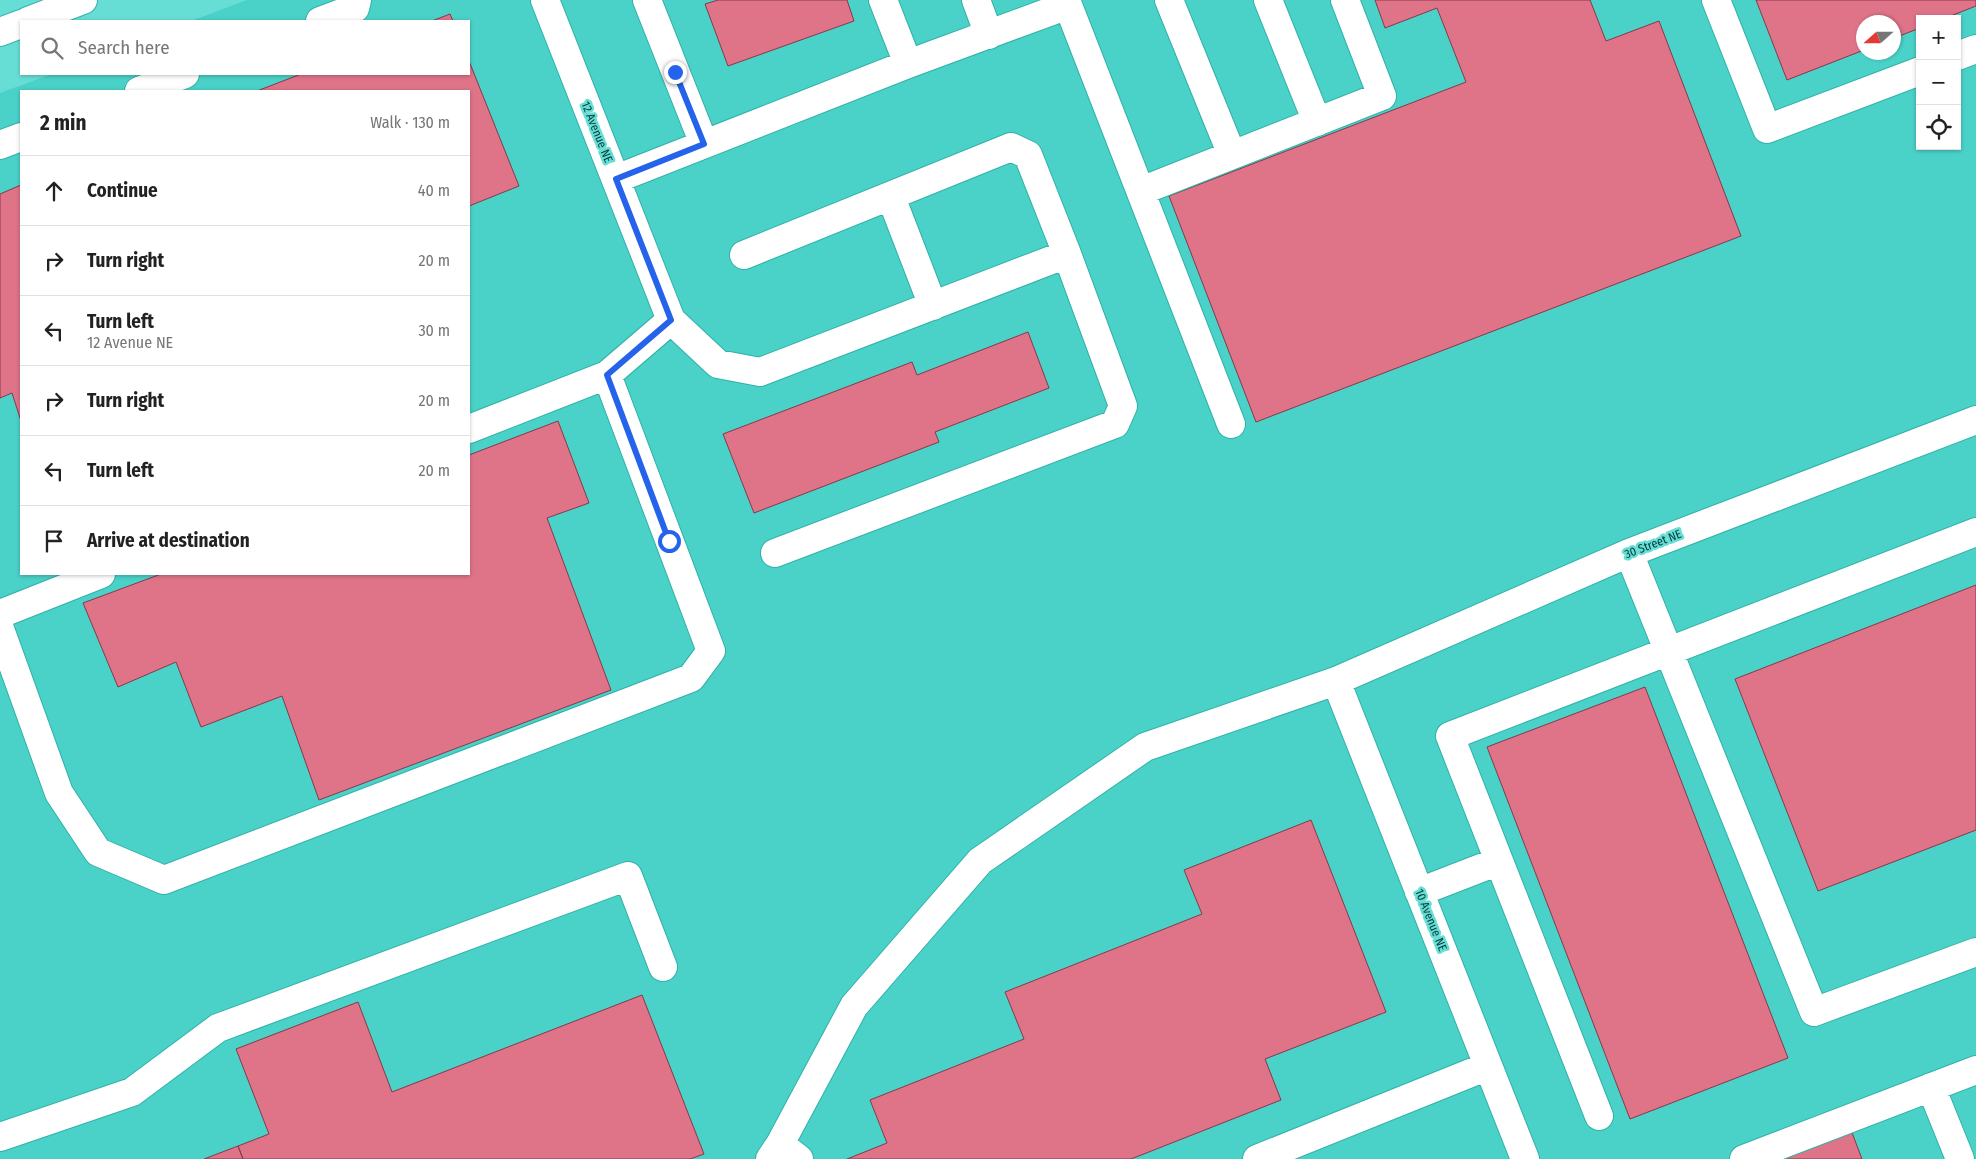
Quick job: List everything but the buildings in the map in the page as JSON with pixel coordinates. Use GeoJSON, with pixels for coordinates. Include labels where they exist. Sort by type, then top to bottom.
{"type":"FeatureCollection","features":[{"type":"Feature","properties":{"kind":"street"},"geometry":{"type":"LineString","coordinates":[[31,20],[83,0]]}},
{"type":"Feature","properties":{"kind":"street"},"geometry":{"type":"LineString","coordinates":[[323,20],[355,8],[357,0]]}},
{"type":"Feature","properties":{"kind":"street","name":"12 Avenue NE"},"geometry":{"type":"LineString","coordinates":[[545,0],[671,320]]}},
{"type":"Feature","properties":{"kind":"street"},"geometry":{"type":"LineString","coordinates":[[647,0],[704,144]]}},
{"type":"Feature","properties":{"kind":"street"},"geometry":{"type":"LineString","coordinates":[[883,0],[908,64]]}},
{"type":"Feature","properties":{"kind":"street"},"geometry":{"type":"LineString","coordinates":[[976,0],[989,35]]}},
{"type":"Feature","properties":{"kind":"street"},"geometry":{"type":"LineString","coordinates":[[1169,0],[1232,155]]}},
{"type":"Feature","properties":{"kind":"street"},"geometry":{"type":"LineString","coordinates":[[1268,0],[1317,122]]}},
{"type":"Feature","properties":{"kind":"street"},"geometry":{"type":"LineString","coordinates":[[1141,191],[1382,96],[1346,0]]}},
{"type":"Feature","properties":{"kind":"street"},"geometry":{"type":"LineString","coordinates":[[1716,0],[1767,129],[1916,73]]}},
{"type":"Feature","properties":{"kind":"street"},"geometry":{"type":"LineString","coordinates":[[616,179],[908,64],[989,35],[1067,2],[1231,424]]}},
{"type":"Feature","properties":{"kind":"street"},"geometry":{"type":"LineString","coordinates":[[0,32],[20,24]]}},
{"type":"Feature","properties":{"kind":"street"},"geometry":{"type":"LineString","coordinates":[[1961,55],[1976,49]]}},
{"type":"Feature","properties":{"kind":"street"},"geometry":{"type":"LineString","coordinates":[[143,90],[182,75]]}},
{"type":"Feature","properties":{"kind":"street"},"geometry":{"type":"LineString","coordinates":[[0,145],[20,137]]}},
{"type":"Feature","properties":{"kind":"street"},"geometry":{"type":"LineString","coordinates":[[744,256],[1011,147],[1028,155],[1123,406],[1115,424],[775,553]]}},
{"type":"Feature","properties":{"kind":"street"},"geometry":{"type":"LineString","coordinates":[[891,197],[933,306]]}},
{"type":"Feature","properties":{"kind":"street"},"geometry":{"type":"LineString","coordinates":[[470,429],[607,375],[671,320],[718,364],[760,372],[1066,254]]}},
{"type":"Feature","properties":{"kind":"street"},"geometry":{"type":"LineString","coordinates":[[0,629],[59,793],[98,852],[164,880],[692,678],[711,651],[607,375]]}},
{"type":"Feature","properties":{"kind":"street","name":"30 Street NE"},"geometry":{"type":"LineString","coordinates":[[783,1154],[854,1006],[980,861],[1145,747],[1336,681],[1629,553],[1976,420]]}},
{"type":"Feature","properties":{"kind":"street"},"geometry":{"type":"LineString","coordinates":[[1599,1116],[1450,736],[1976,532]]}},
{"type":"Feature","properties":{"kind":"street"},"geometry":{"type":"LineString","coordinates":[[1629,553],[1814,1012],[1976,952]]}},
{"type":"Feature","properties":{"kind":"street"},"geometry":{"type":"LineString","coordinates":[[0,614],[99,575]]}},
{"type":"Feature","properties":{"kind":"street","name":"10 Avenue NE"},"geometry":{"type":"LineString","coordinates":[[1336,681],[1525,1159]]}},
{"type":"Feature","properties":{"kind":"street"},"geometry":{"type":"LineString","coordinates":[[1419,892],[1499,861]]}},
{"type":"Feature","properties":{"kind":"street"},"geometry":{"type":"LineString","coordinates":[[0,1137],[132,1092],[218,1028],[628,876],[663,967]]}},
{"type":"Feature","properties":{"kind":"street"},"geometry":{"type":"LineString","coordinates":[[1257,1159],[1488,1066]]}},
{"type":"Feature","properties":{"kind":"street"},"geometry":{"type":"LineString","coordinates":[[1744,1159],[1976,1070]]}},
{"type":"Feature","properties":{"kind":"street"},"geometry":{"type":"LineString","coordinates":[[1931,1087],[1960,1159]]}},
{"type":"Feature","properties":{"kind":"shaded area"},"geometry":{"type":"Polygon","coordinates":[[[247,0],[1976,0],[1976,1159],[0,1159],[0,93],[49,75],[470,75],[470,20],[194,20],[247,0]]]}},
{"type":"Feature","properties":{"kind":"route"},"geometry":{"type":"LineString","coordinates":[[669,541],[607,375],[671,320],[616,179],[704,144],[675,72]]}}]}
